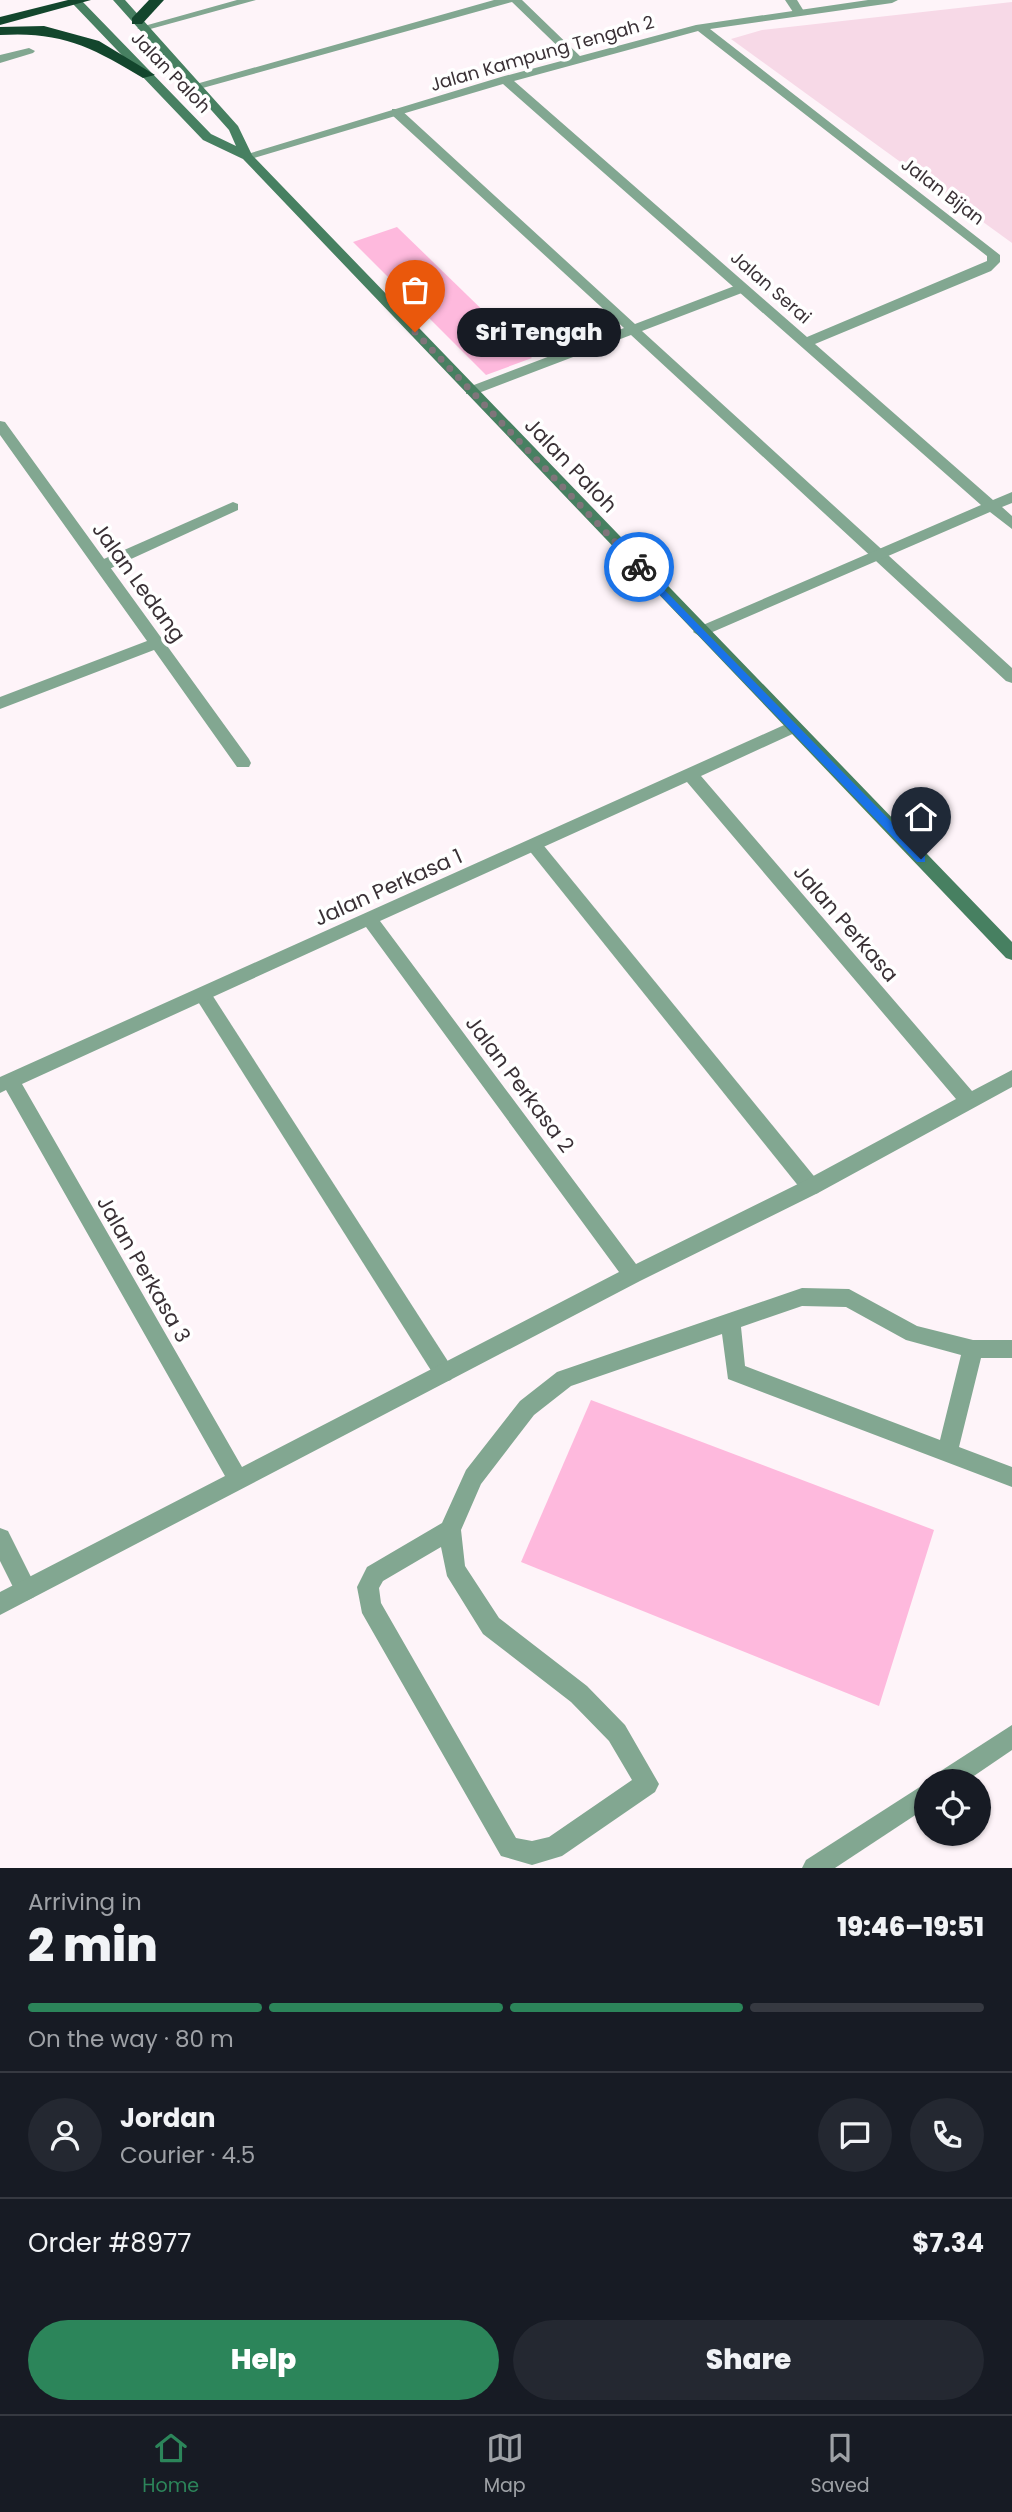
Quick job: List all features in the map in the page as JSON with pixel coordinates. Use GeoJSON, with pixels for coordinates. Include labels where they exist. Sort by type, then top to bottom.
{"type":"FeatureCollection","features":[{"type":"Feature","properties":{"kind":"highway"},"geometry":{"type":"LineString","coordinates":[[140,25],[157,0]]}},
{"type":"Feature","properties":{"kind":"highway"},"geometry":{"type":"LineString","coordinates":[[0,21],[80,1]]}},
{"type":"Feature","properties":{"kind":"highway"},"geometry":{"type":"LineString","coordinates":[[0,32],[36,27],[65,32],[96,44],[148,75]]}},
{"type":"Feature","properties":{"kind":"main road","name":"Jalan Paloh"},"geometry":{"type":"LineString","coordinates":[[119,0],[234,129],[247,156],[1012,953]]}},
{"type":"Feature","properties":{"kind":"main road","name":"Jalan Paloh"},"geometry":{"type":"LineString","coordinates":[[80,1],[207,137],[247,156]]}},
{"type":"Feature","properties":{"kind":"street"},"geometry":{"type":"LineString","coordinates":[[140,25],[250,0]]}},
{"type":"Feature","properties":{"kind":"street"},"geometry":{"type":"LineString","coordinates":[[195,86],[507,0]]}},
{"type":"Feature","properties":{"kind":"street"},"geometry":{"type":"LineString","coordinates":[[516,0],[578,60]]}},
{"type":"Feature","properties":{"kind":"street"},"geometry":{"type":"LineString","coordinates":[[792,0],[799,12]]}},
{"type":"Feature","properties":{"kind":"street","name":"Jalan Kampung Tengah 2"},"geometry":{"type":"LineString","coordinates":[[247,156],[505,80],[700,27],[892,0]]}},
{"type":"Feature","properties":{"kind":"street","name":"Jalan Bijan"},"geometry":{"type":"LineString","coordinates":[[700,27],[994,255],[993,262],[986,268],[805,343]]}},
{"type":"Feature","properties":{"kind":"street"},"geometry":{"type":"LineString","coordinates":[[0,59],[29,51]]}},
{"type":"Feature","properties":{"kind":"street","name":"Jalan Serai"},"geometry":{"type":"LineString","coordinates":[[505,80],[1012,524]]}},
{"type":"Feature","properties":{"kind":"street"},"geometry":{"type":"LineString","coordinates":[[396,112],[1012,677]]}},
{"type":"Feature","properties":{"kind":"street"},"geometry":{"type":"LineString","coordinates":[[471,391],[742,288]]}},
{"type":"Feature","properties":{"kind":"street","name":"Jalan Ledang"},"geometry":{"type":"LineString","coordinates":[[0,425],[243,763]]}},
{"type":"Feature","properties":{"kind":"street"},"geometry":{"type":"LineString","coordinates":[[701,632],[1012,497]]}},
{"type":"Feature","properties":{"kind":"street"},"geometry":{"type":"LineString","coordinates":[[102,566],[233,507]]}},
{"type":"Feature","properties":{"kind":"street"},"geometry":{"type":"LineString","coordinates":[[0,703],[157,643]]}},
{"type":"Feature","properties":{"kind":"street","name":"Jalan Perkasa 1"},"geometry":{"type":"LineString","coordinates":[[5,1083],[793,727]]}},
{"type":"Feature","properties":{"kind":"street","name":"Jalan Perkasa"},"geometry":{"type":"LineString","coordinates":[[690,774],[969,1101]]}},
{"type":"Feature","properties":{"kind":"street"},"geometry":{"type":"LineString","coordinates":[[534,845],[811,1187]]}},
{"type":"Feature","properties":{"kind":"street","name":"Jalan Perkasa 2"},"geometry":{"type":"LineString","coordinates":[[370,920],[634,1275]]}},
{"type":"Feature","properties":{"kind":"street"},"geometry":{"type":"LineString","coordinates":[[203,995],[444,1373]]}},
{"type":"Feature","properties":{"kind":"street"},"geometry":{"type":"LineString","coordinates":[[0,1604],[634,1275],[811,1187],[1012,1078]]}},
{"type":"Feature","properties":{"kind":"street","name":"Jalan Perkasa 3"},"geometry":{"type":"LineString","coordinates":[[5,1083],[239,1481]]}},
{"type":"Feature","properties":{"kind":"street"},"geometry":{"type":"LineString","coordinates":[[450,1530],[374,1574],[368,1587],[370,1605],[509,1847],[532,1853],[554,1848],[647,1784],[617,1732],[579,1694],[491,1626],[455,1569],[450,1530],[473,1477],[527,1408],[564,1379],[802,1297],[849,1298],[913,1334],[973,1349],[1012,1349]]}},
{"type":"Feature","properties":{"kind":"street"},"geometry":{"type":"LineString","coordinates":[[731,1322],[735,1372],[1012,1477]]}},
{"type":"Feature","properties":{"kind":"street"},"geometry":{"type":"LineString","coordinates":[[947,1454],[973,1349]]}},
{"type":"Feature","properties":{"kind":"street"},"geometry":{"type":"LineString","coordinates":[[0,1538],[26,1590]]}},
{"type":"Feature","properties":{"kind":"street"},"geometry":{"type":"LineString","coordinates":[[963,1769],[1012,1736]]}},
{"type":"Feature","properties":{"kind":"street"},"geometry":{"type":"LineString","coordinates":[[814,1868],[914,1802]]}},
{"type":"Feature","properties":{"kind":"shaded area"},"geometry":{"type":"Polygon","coordinates":[[[1012,2],[1012,243],[731,39],[762,30],[1012,2]]]}},
{"type":"Feature","properties":{"kind":"building"},"geometry":{"type":"Polygon","coordinates":[[[397,227],[532,358],[486,375],[353,242],[397,227]]]}},
{"type":"Feature","properties":{"kind":"building"},"geometry":{"type":"Polygon","coordinates":[[[591,1400],[934,1530],[879,1706],[521,1562],[591,1400]]]}},
{"type":"Feature","properties":{"kind":"way so far"},"geometry":{"type":"LineString","coordinates":[[415,332],[639,567]]}},
{"type":"Feature","properties":{"kind":"place","name":"Sri Tengah"},"geometry":{"type":"Point","coordinates":[415,332]}},
{"type":"Feature","properties":{"kind":"route"},"geometry":{"type":"LineString","coordinates":[[639,567],[921,859]]}}]}
